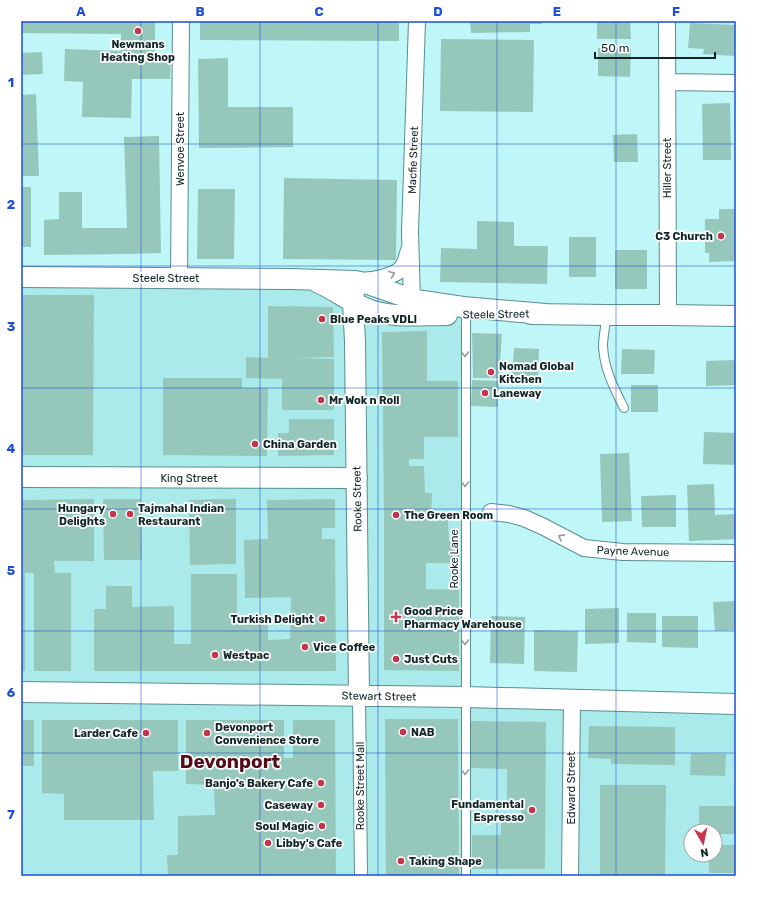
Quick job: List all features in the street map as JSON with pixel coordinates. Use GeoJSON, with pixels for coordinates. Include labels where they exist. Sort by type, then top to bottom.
{"type":"FeatureCollection","features":[{"type":"Feature","properties":{"kind":"street","name":"Wenvoe Street"},"geometry":{"type":"LineString","coordinates":[[179,278],[181,21]]}},
{"type":"Feature","properties":{"kind":"street","name":"Macfie Street"},"geometry":{"type":"LineString","coordinates":[[412,299],[410,224],[417,21]]}},
{"type":"Feature","properties":{"kind":"street","name":"Hiller Street"},"geometry":{"type":"LineString","coordinates":[[667,21],[668,315]]}},
{"type":"Feature","properties":{"kind":"street"},"geometry":{"type":"LineString","coordinates":[[667,82],[736,83]]}},
{"type":"Feature","properties":{"kind":"street"},"geometry":{"type":"LineString","coordinates":[[355,282],[394,274],[402,268],[406,261],[410,243]]}},
{"type":"Feature","properties":{"kind":"street","name":"Steele Street"},"geometry":{"type":"LineString","coordinates":[[21,277],[312,279],[355,282],[368,284],[412,299],[423,301],[463,307],[545,314]]}},
{"type":"Feature","properties":{"kind":"street","name":"Steele Street"},"geometry":{"type":"LineString","coordinates":[[312,279],[363,308],[393,315],[545,314],[736,316]]}},
{"type":"Feature","properties":{"kind":"street","name":"Rooke Street"},"geometry":{"type":"LineString","coordinates":[[355,282],[353,302],[356,342],[359,696]]}},
{"type":"Feature","properties":{"kind":"street","name":"King Street"},"geometry":{"type":"LineString","coordinates":[[21,477],[357,478]]}},
{"type":"Feature","properties":{"kind":"street","name":"Payne Avenue"},"geometry":{"type":"LineString","coordinates":[[491,512],[509,514],[524,518],[584,548],[623,552],[736,553]]}},
{"type":"Feature","properties":{"kind":"street","name":"Stewart Street"},"geometry":{"type":"LineString","coordinates":[[21,692],[465,697],[736,704]]}},
{"type":"Feature","properties":{"kind":"street","name":"Rooke Street Mall"},"geometry":{"type":"LineString","coordinates":[[359,696],[361,876]]}},
{"type":"Feature","properties":{"kind":"street","name":"Edward Street"},"geometry":{"type":"LineString","coordinates":[[570,876],[572,700]]}},
{"type":"Feature","properties":{"kind":"lane","name":"Rooke Lane"},"geometry":{"type":"LineString","coordinates":[[466,315],[466,876]]}},
{"type":"Feature","properties":{"kind":"lane"},"geometry":{"type":"LineString","coordinates":[[606,315],[603,347],[605,364],[609,378],[624,408]]}},
{"type":"Feature","properties":{"kind":"shaded area"},"geometry":{"type":"Polygon","coordinates":[[[21,277],[312,279],[353,302],[466,315],[465,697],[736,704],[736,876],[21,876],[21,277]]]}},
{"type":"Feature","properties":{"kind":"building"},"geometry":{"type":"Polygon","coordinates":[[[21,21],[155,21],[155,55],[171,55],[170,79],[132,79],[131,118],[82,117],[83,82],[64,81],[65,49],[121,51],[121,34],[21,33],[21,21]]]}},
{"type":"Feature","properties":{"kind":"building"},"geometry":{"type":"Polygon","coordinates":[[[200,21],[399,21],[399,41],[200,40],[200,21]]]}},
{"type":"Feature","properties":{"kind":"building"},"geometry":{"type":"Polygon","coordinates":[[[470,21],[542,21],[542,24],[530,24],[530,32],[471,33],[470,21]]]}},
{"type":"Feature","properties":{"kind":"building"},"geometry":{"type":"Polygon","coordinates":[[[597,21],[630,21],[631,39],[597,39],[597,21]]]}},
{"type":"Feature","properties":{"kind":"building"},"geometry":{"type":"Polygon","coordinates":[[[690,23],[736,25],[736,56],[703,54],[704,49],[688,48],[690,23]]]}},
{"type":"Feature","properties":{"kind":"building"},"geometry":{"type":"Polygon","coordinates":[[[441,39],[534,40],[533,112],[440,111],[441,39]]]}},
{"type":"Feature","properties":{"kind":"building"},"geometry":{"type":"Polygon","coordinates":[[[598,48],[631,49],[630,77],[598,76],[598,48]]]}},
{"type":"Feature","properties":{"kind":"building"},"geometry":{"type":"Polygon","coordinates":[[[42,52],[43,74],[21,75],[21,53],[42,52]]]}},
{"type":"Feature","properties":{"kind":"building"},"geometry":{"type":"Polygon","coordinates":[[[228,58],[228,107],[293,107],[293,147],[199,148],[198,59],[228,58]]]}},
{"type":"Feature","properties":{"kind":"building"},"geometry":{"type":"Polygon","coordinates":[[[36,94],[39,176],[21,176],[21,95],[36,94]]]}},
{"type":"Feature","properties":{"kind":"building"},"geometry":{"type":"Polygon","coordinates":[[[730,103],[731,160],[703,160],[702,104],[730,103]]]}},
{"type":"Feature","properties":{"kind":"building"},"geometry":{"type":"Polygon","coordinates":[[[637,134],[638,162],[614,162],[613,135],[637,134]]]}},
{"type":"Feature","properties":{"kind":"building"},"geometry":{"type":"Polygon","coordinates":[[[159,136],[161,253],[44,255],[44,220],[59,219],[59,192],[82,192],[82,228],[127,228],[124,137],[159,136]]]}},
{"type":"Feature","properties":{"kind":"building"},"geometry":{"type":"Polygon","coordinates":[[[284,178],[397,180],[396,260],[283,259],[284,178]]]}},
{"type":"Feature","properties":{"kind":"building"},"geometry":{"type":"Polygon","coordinates":[[[21,187],[31,187],[31,247],[21,247],[21,187]]]}},
{"type":"Feature","properties":{"kind":"building"},"geometry":{"type":"Polygon","coordinates":[[[198,189],[235,189],[234,259],[197,259],[198,189]]]}},
{"type":"Feature","properties":{"kind":"building","name":"C3 Church"},"geometry":{"type":"Polygon","coordinates":[[[719,209],[736,209],[736,261],[709,262],[709,253],[705,253],[705,219],[719,219],[719,209]]]}},
{"type":"Feature","properties":{"kind":"building"},"geometry":{"type":"Polygon","coordinates":[[[477,221],[514,222],[514,246],[548,246],[547,284],[440,282],[441,248],[477,249],[477,221]]]}},
{"type":"Feature","properties":{"kind":"building"},"geometry":{"type":"Polygon","coordinates":[[[569,237],[596,237],[596,277],[569,277],[569,237]]]}},
{"type":"Feature","properties":{"kind":"building"},"geometry":{"type":"Polygon","coordinates":[[[615,250],[647,250],[647,289],[615,289],[615,250]]]}},
{"type":"Feature","properties":{"kind":"building"},"geometry":{"type":"Polygon","coordinates":[[[21,295],[94,295],[93,455],[21,455],[21,295]]]}},
{"type":"Feature","properties":{"kind":"building"},"geometry":{"type":"Polygon","coordinates":[[[268,306],[333,307],[334,357],[294,358],[334,359],[334,410],[282,410],[282,379],[246,378],[246,357],[268,358],[268,306]]]}},
{"type":"Feature","properties":{"kind":"building"},"geometry":{"type":"Polygon","coordinates":[[[427,331],[427,381],[458,381],[458,437],[424,437],[424,459],[409,459],[409,466],[424,466],[425,493],[432,493],[431,521],[448,520],[449,541],[459,542],[459,563],[426,563],[426,589],[459,590],[459,671],[384,670],[382,332],[427,331]]]}},
{"type":"Feature","properties":{"kind":"building"},"geometry":{"type":"Polygon","coordinates":[[[472,333],[502,334],[499,378],[473,378],[472,333]]]}},
{"type":"Feature","properties":{"kind":"building"},"geometry":{"type":"Polygon","coordinates":[[[514,348],[539,349],[538,379],[512,378],[514,348]]]}},
{"type":"Feature","properties":{"kind":"building"},"geometry":{"type":"Polygon","coordinates":[[[622,349],[655,350],[654,374],[621,374],[622,349]]]}},
{"type":"Feature","properties":{"kind":"building"},"geometry":{"type":"Polygon","coordinates":[[[736,360],[736,385],[706,386],[706,361],[736,360]]]}},
{"type":"Feature","properties":{"kind":"building"},"geometry":{"type":"Polygon","coordinates":[[[163,378],[242,378],[242,388],[268,388],[267,456],[163,455],[163,378]]]}},
{"type":"Feature","properties":{"kind":"building"},"geometry":{"type":"Polygon","coordinates":[[[472,380],[499,381],[498,407],[471,406],[472,380]]]}},
{"type":"Feature","properties":{"kind":"building"},"geometry":{"type":"Polygon","coordinates":[[[631,385],[658,385],[658,412],[631,412],[631,385]]]}},
{"type":"Feature","properties":{"kind":"building"},"geometry":{"type":"Polygon","coordinates":[[[289,419],[334,419],[334,455],[278,456],[278,433],[289,433],[289,419]]]}},
{"type":"Feature","properties":{"kind":"building"},"geometry":{"type":"Polygon","coordinates":[[[704,432],[736,433],[736,465],[703,464],[704,432]]]}},
{"type":"Feature","properties":{"kind":"building"},"geometry":{"type":"Polygon","coordinates":[[[629,453],[632,521],[602,522],[600,454],[629,453]]]}},
{"type":"Feature","properties":{"kind":"building"},"geometry":{"type":"Polygon","coordinates":[[[714,484],[715,515],[736,514],[736,539],[689,541],[687,485],[714,484]]]}},
{"type":"Feature","properties":{"kind":"building"},"geometry":{"type":"Polygon","coordinates":[[[676,495],[676,527],[642,527],[641,496],[676,495]]]}},
{"type":"Feature","properties":{"kind":"building"},"geometry":{"type":"Polygon","coordinates":[[[94,499],[94,561],[54,561],[55,573],[71,573],[71,671],[34,671],[34,573],[25,573],[25,671],[21,671],[21,500],[94,499]]]}},
{"type":"Feature","properties":{"kind":"building"},"geometry":{"type":"Polygon","coordinates":[[[103,499],[141,499],[142,560],[104,560],[103,499]]]}},
{"type":"Feature","properties":{"kind":"building"},"geometry":{"type":"Polygon","coordinates":[[[236,499],[236,564],[190,565],[189,500],[236,499]]]}},
{"type":"Feature","properties":{"kind":"building"},"geometry":{"type":"Polygon","coordinates":[[[335,499],[335,528],[322,528],[322,539],[335,539],[336,671],[94,671],[94,609],[106,609],[106,586],[132,586],[132,607],[174,606],[174,644],[191,644],[191,574],[237,574],[237,618],[268,618],[268,640],[290,639],[291,597],[245,598],[244,540],[268,539],[267,500],[335,499]]]}},
{"type":"Feature","properties":{"kind":"building"},"geometry":{"type":"Polygon","coordinates":[[[736,601],[736,630],[715,631],[713,602],[736,601]]]}},
{"type":"Feature","properties":{"kind":"building"},"geometry":{"type":"Polygon","coordinates":[[[619,608],[619,643],[585,644],[585,609],[619,608]]]}},
{"type":"Feature","properties":{"kind":"building"},"geometry":{"type":"Polygon","coordinates":[[[627,613],[656,613],[656,643],[627,642],[627,613]]]}},
{"type":"Feature","properties":{"kind":"building"},"geometry":{"type":"Polygon","coordinates":[[[491,616],[525,617],[524,664],[490,663],[491,616]]]}},
{"type":"Feature","properties":{"kind":"building"},"geometry":{"type":"Polygon","coordinates":[[[662,616],[698,616],[698,648],[662,647],[662,616]]]}},
{"type":"Feature","properties":{"kind":"building"},"geometry":{"type":"Polygon","coordinates":[[[534,630],[578,631],[577,672],[534,671],[534,630]]]}},
{"type":"Feature","properties":{"kind":"building"},"geometry":{"type":"Polygon","coordinates":[[[385,719],[458,719],[459,876],[386,876],[385,719]]]}},
{"type":"Feature","properties":{"kind":"building"},"geometry":{"type":"Polygon","coordinates":[[[21,720],[34,720],[34,766],[21,766],[21,720]]]}},
{"type":"Feature","properties":{"kind":"building"},"geometry":{"type":"Polygon","coordinates":[[[42,720],[178,720],[178,771],[153,771],[154,820],[64,820],[64,794],[42,793],[42,720]]]}},
{"type":"Feature","properties":{"kind":"building"},"geometry":{"type":"Polygon","coordinates":[[[186,720],[284,720],[284,758],[293,758],[293,720],[335,720],[336,876],[168,876],[167,855],[178,855],[178,816],[215,815],[214,785],[186,784],[186,720]]]}},
{"type":"Feature","properties":{"kind":"building"},"geometry":{"type":"Polygon","coordinates":[[[471,721],[546,722],[545,869],[472,869],[472,835],[501,835],[501,817],[521,817],[521,801],[507,801],[507,769],[470,768],[471,721]]]}},
{"type":"Feature","properties":{"kind":"building"},"geometry":{"type":"Polygon","coordinates":[[[589,726],[675,727],[675,765],[611,764],[611,759],[588,758],[589,726]]]}},
{"type":"Feature","properties":{"kind":"building"},"geometry":{"type":"Polygon","coordinates":[[[691,753],[726,754],[725,776],[690,775],[691,753]]]}},
{"type":"Feature","properties":{"kind":"building"},"geometry":{"type":"Polygon","coordinates":[[[600,785],[666,785],[665,876],[600,876],[600,785]]]}},
{"type":"Feature","properties":{"kind":"building"},"geometry":{"type":"Polygon","coordinates":[[[699,806],[736,806],[736,834],[723,834],[723,823],[699,823],[699,806]]]}},
{"type":"Feature","properties":{"kind":"building"},"geometry":{"type":"Polygon","coordinates":[[[723,845],[736,845],[736,873],[709,873],[709,863],[723,863],[723,845]]]}},
{"type":"Feature","properties":{"kind":"place","name":"Newmans Heating Shop"},"geometry":{"type":"Point","coordinates":[138,31]}},
{"type":"Feature","properties":{"kind":"place","name":"C3 Church"},"geometry":{"type":"Point","coordinates":[721,236]}},
{"type":"Feature","properties":{"kind":"place","name":"Blue Peaks VDLl"},"geometry":{"type":"Point","coordinates":[322,319]}},
{"type":"Feature","properties":{"kind":"place","name":"Nomad Global Kitchen"},"geometry":{"type":"Point","coordinates":[491,372]}},
{"type":"Feature","properties":{"kind":"place","name":"Laneway"},"geometry":{"type":"Point","coordinates":[485,393]}},
{"type":"Feature","properties":{"kind":"place","name":"Mr Wok n Roll"},"geometry":{"type":"Point","coordinates":[321,400]}},
{"type":"Feature","properties":{"kind":"place","name":"China Garden"},"geometry":{"type":"Point","coordinates":[255,444]}},
{"type":"Feature","properties":{"kind":"place","name":"Hungary Delights"},"geometry":{"type":"Point","coordinates":[113,514]}},
{"type":"Feature","properties":{"kind":"place","name":"Tajmahal Indian Restaurant"},"geometry":{"type":"Point","coordinates":[130,514]}},
{"type":"Feature","properties":{"kind":"place","name":"The Green Room"},"geometry":{"type":"Point","coordinates":[396,515]}},
{"type":"Feature","properties":{"kind":"place","name":"Good Price Pharmacy Warehouse"},"geometry":{"type":"Point","coordinates":[396,617]}},
{"type":"Feature","properties":{"kind":"place","name":"Turkish Delight"},"geometry":{"type":"Point","coordinates":[322,619]}},
{"type":"Feature","properties":{"kind":"place","name":"Vice Coffee"},"geometry":{"type":"Point","coordinates":[305,647]}},
{"type":"Feature","properties":{"kind":"place","name":"Westpac"},"geometry":{"type":"Point","coordinates":[215,655]}},
{"type":"Feature","properties":{"kind":"place","name":"Just Cuts"},"geometry":{"type":"Point","coordinates":[396,659]}},
{"type":"Feature","properties":{"kind":"place","name":"NAB"},"geometry":{"type":"Point","coordinates":[403,732]}},
{"type":"Feature","properties":{"kind":"place","name":"Larder Cafe"},"geometry":{"type":"Point","coordinates":[146,733]}},
{"type":"Feature","properties":{"kind":"place","name":"Devonport Convenience Store"},"geometry":{"type":"Point","coordinates":[207,733]}},
{"type":"Feature","properties":{"kind":"place","name":"Banjo's Bakery Cafe"},"geometry":{"type":"Point","coordinates":[321,783]}},
{"type":"Feature","properties":{"kind":"place","name":"Caseway"},"geometry":{"type":"Point","coordinates":[321,805]}},
{"type":"Feature","properties":{"kind":"place","name":"Fundamental Espresso"},"geometry":{"type":"Point","coordinates":[532,810]}},
{"type":"Feature","properties":{"kind":"place","name":"Soul Magic"},"geometry":{"type":"Point","coordinates":[322,826]}},
{"type":"Feature","properties":{"kind":"place","name":"Libby's Cafe"},"geometry":{"type":"Point","coordinates":[268,843]}},
{"type":"Feature","properties":{"kind":"place","name":"Taking Shape"},"geometry":{"type":"Point","coordinates":[401,861]}},
{"type":"Feature","properties":{"kind":"district","name":"Devonport"},"geometry":{"type":"Point","coordinates":[230,761]}}]}
